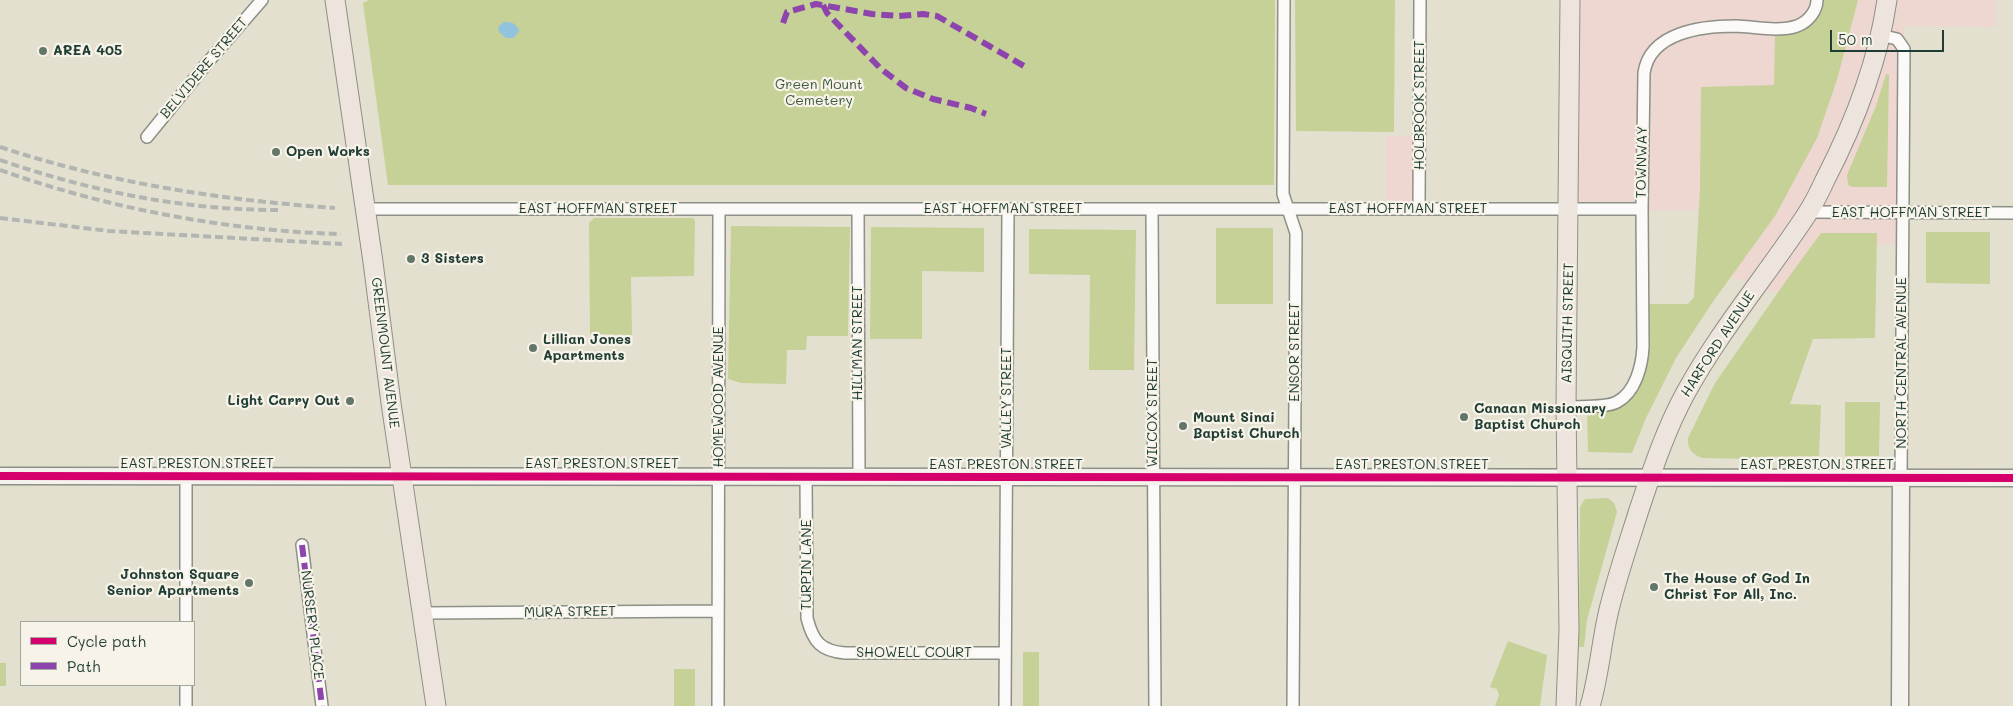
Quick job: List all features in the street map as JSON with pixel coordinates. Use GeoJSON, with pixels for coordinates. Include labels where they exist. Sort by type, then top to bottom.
{"type":"FeatureCollection","features":[{"type":"Feature","properties":{"kind":"main road","name":"GREENMOUNT AVENUE"},"geometry":{"type":"LineString","coordinates":[[335,0],[401,477],[436,706]]}},
{"type":"Feature","properties":{"kind":"main road","name":"AISQUITH STREET"},"geometry":{"type":"LineString","coordinates":[[1566,706],[1569,630],[1566,407],[1570,0]]}},
{"type":"Feature","properties":{"kind":"main road","name":"HARFORD AVENUE"},"geometry":{"type":"LineString","coordinates":[[1590,706],[1608,613],[1630,535],[1649,478],[1684,396],[1726,327],[1809,212],[1836,159],[1867,80],[1880,35],[1887,0]]}},
{"type":"Feature","properties":{"kind":"main road","name":"EAST PRESTON STREET"},"geometry":{"type":"LineString","coordinates":[[0,476],[2013,478]]}},
{"type":"Feature","properties":{"kind":"main road","name":"NORTH CENTRAL AVENUE"},"geometry":{"type":"LineString","coordinates":[[1900,706],[1901,478]]}},
{"type":"Feature","properties":{"kind":"street","name":"BELVIDERE STREET"},"geometry":{"type":"LineString","coordinates":[[147,137],[262,0]]}},
{"type":"Feature","properties":{"kind":"street","name":"ENSOR STREET"},"geometry":{"type":"LineString","coordinates":[[1284,0],[1283,190],[1296,233],[1293,706]]}},
{"type":"Feature","properties":{"kind":"street","name":"HOLBROOK STREET"},"geometry":{"type":"LineString","coordinates":[[1419,209],[1420,0]]}},
{"type":"Feature","properties":{"kind":"street","name":"TOWNWAY"},"geometry":{"type":"LineString","coordinates":[[1566,407],[1618,402],[1627,393],[1640,369],[1643,346],[1642,209],[1644,73],[1645,62],[1650,53],[1660,42],[1694,30],[1716,27],[1775,28],[1799,25],[1812,14],[1817,6],[1817,0]]}},
{"type":"Feature","properties":{"kind":"street","name":"NORTH CENTRAL AVENUE"},"geometry":{"type":"LineString","coordinates":[[1880,35],[1897,39],[1904,49],[1901,478]]}},
{"type":"Feature","properties":{"kind":"street","name":"EAST HOFFMAN STREET"},"geometry":{"type":"LineString","coordinates":[[365,209],[1642,209]]}},
{"type":"Feature","properties":{"kind":"street","name":"HOMEWOOD AVENUE"},"geometry":{"type":"LineString","coordinates":[[718,706],[719,209]]}},
{"type":"Feature","properties":{"kind":"street","name":"HILLMAN STREET"},"geometry":{"type":"LineString","coordinates":[[858,209],[859,477]]}},
{"type":"Feature","properties":{"kind":"street","name":"VALLEY STREET"},"geometry":{"type":"LineString","coordinates":[[1005,706],[1008,209]]}},
{"type":"Feature","properties":{"kind":"street","name":"WILCOX STREET"},"geometry":{"type":"LineString","coordinates":[[1152,209],[1155,706]]}},
{"type":"Feature","properties":{"kind":"street","name":"EAST HOFFMAN STREET"},"geometry":{"type":"LineString","coordinates":[[1809,212],[2013,213]]}},
{"type":"Feature","properties":{"kind":"street"},"geometry":{"type":"LineString","coordinates":[[186,476],[186,621]]}},
{"type":"Feature","properties":{"kind":"street","name":"TURPIN LANE"},"geometry":{"type":"LineString","coordinates":[[806,477],[807,618],[810,631],[815,640],[824,648]]}},
{"type":"Feature","properties":{"kind":"street","name":"NURSERY PLACE"},"geometry":{"type":"LineString","coordinates":[[302,545],[322,706]]}},
{"type":"Feature","properties":{"kind":"street","name":"MURA STREET"},"geometry":{"type":"LineString","coordinates":[[423,613],[717,611]]}},
{"type":"Feature","properties":{"kind":"street","name":"SHOWELL COURT"},"geometry":{"type":"LineString","coordinates":[[824,648],[833,652],[845,653],[1005,653]]}},
{"type":"Feature","properties":{"kind":"street"},"geometry":{"type":"LineString","coordinates":[[186,686],[186,706]]}},
{"type":"Feature","properties":{"kind":"shaded area"},"geometry":{"type":"Polygon","coordinates":[[[1573,0],[1997,0],[1997,27],[1904,26],[1903,244],[1834,245],[1824,309],[1726,275],[1748,210],[1572,211],[1573,0]]]}},
{"type":"Feature","properties":{"kind":"shaded area"},"geometry":{"type":"Polygon","coordinates":[[[1386,136],[1418,136],[1418,211],[1386,211],[1386,136]]]}},
{"type":"Feature","properties":{"kind":"green space","name":"Green Mount Cemetery"},"geometry":{"type":"Polygon","coordinates":[[[369,0],[1275,0],[1274,185],[388,185],[363,3],[369,0]]]}},
{"type":"Feature","properties":{"kind":"green space"},"geometry":{"type":"Polygon","coordinates":[[[1295,0],[1395,0],[1394,132],[1296,131],[1295,0]]]}},
{"type":"Feature","properties":{"kind":"green space"},"geometry":{"type":"Polygon","coordinates":[[[1822,0],[1858,0],[1837,80],[1817,138],[1775,216],[1712,303],[1676,358],[1646,418],[1632,453],[1588,452],[1587,412],[1614,409],[1639,383],[1647,304],[1688,304],[1694,297],[1700,188],[1701,87],[1774,85],[1775,34],[1800,30],[1813,24],[1821,10],[1822,0]]]}},
{"type":"Feature","properties":{"kind":"green space"},"geometry":{"type":"Polygon","coordinates":[[[1886,74],[1889,75],[1887,187],[1853,187],[1848,185],[1847,175],[1876,106],[1886,74]]]}},
{"type":"Feature","properties":{"kind":"green space"},"geometry":{"type":"Polygon","coordinates":[[[594,218],[693,218],[695,221],[694,276],[631,277],[632,335],[590,334],[589,223],[594,218]]]}},
{"type":"Feature","properties":{"kind":"green space"},"geometry":{"type":"Polygon","coordinates":[[[731,226],[850,227],[848,336],[807,336],[806,350],[787,350],[786,384],[741,383],[728,379],[731,226]]]}},
{"type":"Feature","properties":{"kind":"green space"},"geometry":{"type":"Polygon","coordinates":[[[871,227],[984,228],[984,272],[922,271],[922,339],[870,339],[871,227]]]}},
{"type":"Feature","properties":{"kind":"green space"},"geometry":{"type":"Polygon","coordinates":[[[1216,228],[1273,228],[1273,304],[1216,304],[1216,228]]]}},
{"type":"Feature","properties":{"kind":"green space"},"geometry":{"type":"Polygon","coordinates":[[[1029,229],[1136,230],[1134,370],[1089,370],[1090,275],[1029,274],[1029,229]]]}},
{"type":"Feature","properties":{"kind":"green space"},"geometry":{"type":"Polygon","coordinates":[[[1926,232],[1990,232],[1990,284],[1926,283],[1926,232]]]}},
{"type":"Feature","properties":{"kind":"green space"},"geometry":{"type":"Polygon","coordinates":[[[1821,233],[1877,233],[1875,338],[1813,339],[1790,404],[1821,405],[1819,456],[1755,457],[1754,459],[1702,458],[1698,456],[1689,448],[1688,438],[1715,383],[1821,233]]]}},
{"type":"Feature","properties":{"kind":"green space"},"geometry":{"type":"Polygon","coordinates":[[[1845,402],[1880,402],[1879,456],[1845,456],[1845,402]]]}},
{"type":"Feature","properties":{"kind":"green space"},"geometry":{"type":"Polygon","coordinates":[[[1608,498],[1614,503],[1617,512],[1587,620],[1584,647],[1579,647],[1580,507],[1585,499],[1608,498]]]}},
{"type":"Feature","properties":{"kind":"green space"},"geometry":{"type":"Polygon","coordinates":[[[1508,641],[1547,655],[1540,706],[1495,706],[1499,695],[1497,689],[1490,687],[1508,641]]]}},
{"type":"Feature","properties":{"kind":"green space"},"geometry":{"type":"Polygon","coordinates":[[[1023,652],[1039,652],[1039,706],[1023,706],[1023,652]]]}},
{"type":"Feature","properties":{"kind":"green space"},"geometry":{"type":"Polygon","coordinates":[[[0,663],[6,663],[6,686],[0,686],[0,663]]]}},
{"type":"Feature","properties":{"kind":"green space"},"geometry":{"type":"Polygon","coordinates":[[[674,669],[695,669],[695,706],[674,706],[674,669]]]}},
{"type":"Feature","properties":{"kind":"water"},"geometry":{"type":"Polygon","coordinates":[[[504,22],[517,26],[519,31],[514,38],[506,38],[499,32],[498,27],[504,22]]]}},
{"type":"Feature","properties":{"kind":"railway"},"geometry":{"type":"LineString","coordinates":[[0,147],[82,171],[166,188],[292,205],[335,208]]}},
{"type":"Feature","properties":{"kind":"railway"},"geometry":{"type":"LineString","coordinates":[[0,160],[68,181],[137,197],[207,207],[278,210]]}},
{"type":"Feature","properties":{"kind":"railway"},"geometry":{"type":"LineString","coordinates":[[0,170],[82,196],[168,215],[255,228],[341,234]]}},
{"type":"Feature","properties":{"kind":"railway"},"geometry":{"type":"LineString","coordinates":[[0,218],[109,231],[342,244]]}},
{"type":"Feature","properties":{"kind":"marked path"},"geometry":{"type":"LineString","coordinates":[[783,23],[787,12],[816,4],[872,14],[899,16],[923,14],[937,16],[1024,66]]}},
{"type":"Feature","properties":{"kind":"marked path"},"geometry":{"type":"LineString","coordinates":[[823,5],[827,13],[881,69],[906,88],[933,99],[971,108],[986,114]]}},
{"type":"Feature","properties":{"kind":"marked path"},"geometry":{"type":"LineString","coordinates":[[302,545],[322,706]]}},
{"type":"Feature","properties":{"kind":"cycle path"},"geometry":{"type":"LineString","coordinates":[[0,476],[2013,478]]}},
{"type":"Feature","properties":{"kind":"place","name":"AREA 405"},"geometry":{"type":"Point","coordinates":[43,51]}},
{"type":"Feature","properties":{"kind":"place","name":"Open Works"},"geometry":{"type":"Point","coordinates":[276,152]}},
{"type":"Feature","properties":{"kind":"place","name":"3 Sisters"},"geometry":{"type":"Point","coordinates":[411,259]}},
{"type":"Feature","properties":{"kind":"place","name":"Lillian Jones Apartments"},"geometry":{"type":"Point","coordinates":[533,348]}},
{"type":"Feature","properties":{"kind":"place","name":"Light Carry Out"},"geometry":{"type":"Point","coordinates":[350,401]}},
{"type":"Feature","properties":{"kind":"place","name":"Canaan Missionary Baptist Church"},"geometry":{"type":"Point","coordinates":[1464,417]}},
{"type":"Feature","properties":{"kind":"place","name":"Mount Sinai Baptist Church"},"geometry":{"type":"Point","coordinates":[1183,426]}},
{"type":"Feature","properties":{"kind":"place","name":"Johnston Square Senior Apartments"},"geometry":{"type":"Point","coordinates":[249,583]}},
{"type":"Feature","properties":{"kind":"place","name":"The House of God In Christ For All, Inc."},"geometry":{"type":"Point","coordinates":[1654,587]}}]}
